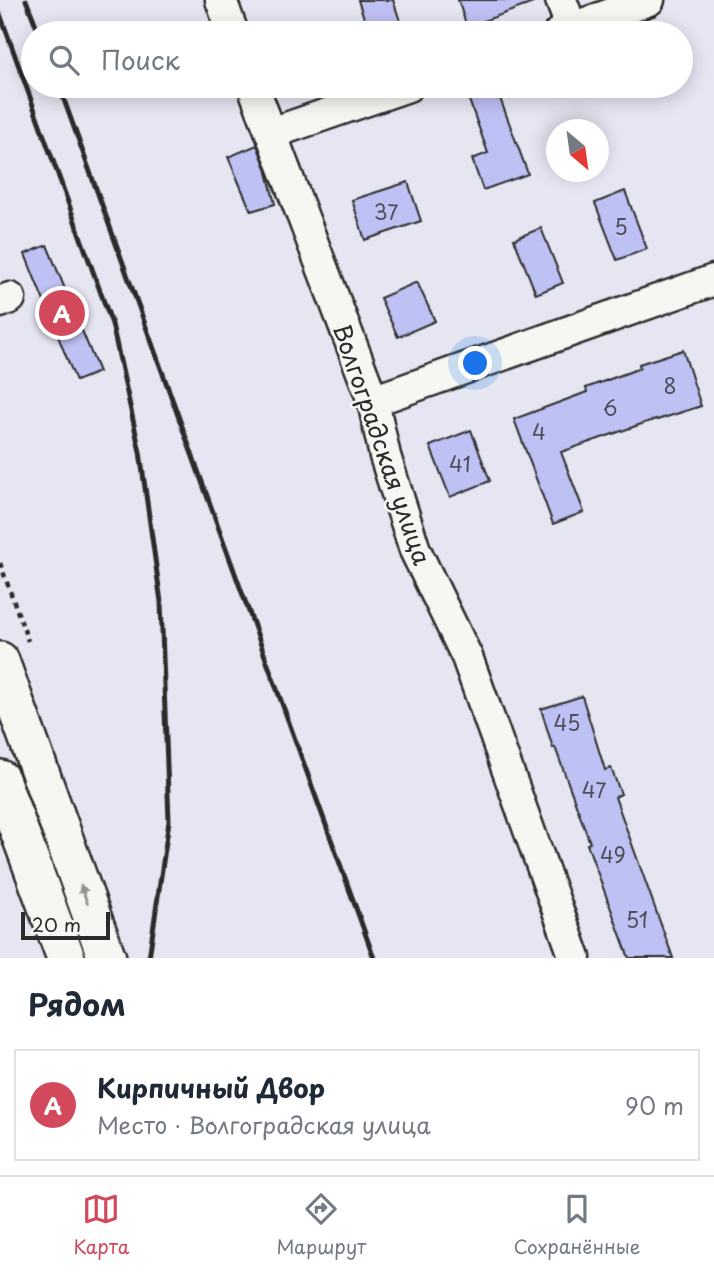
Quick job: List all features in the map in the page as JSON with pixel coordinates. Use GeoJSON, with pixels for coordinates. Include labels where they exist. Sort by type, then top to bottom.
{"type":"FeatureCollection","features":[{"type":"Feature","properties":{"kind":"main road"},"geometry":{"type":"LineString","coordinates":[[0,661],[107,958]]}},
{"type":"Feature","properties":{"kind":"main road"},"geometry":{"type":"LineString","coordinates":[[0,779],[66,958]]}},
{"type":"Feature","properties":{"kind":"street"},"geometry":{"type":"LineString","coordinates":[[220,0],[228,21]]}},
{"type":"Feature","properties":{"kind":"street"},"geometry":{"type":"LineString","coordinates":[[561,0],[564,21]]}},
{"type":"Feature","properties":{"kind":"street"},"geometry":{"type":"LineString","coordinates":[[593,21],[649,0]]}},
{"type":"Feature","properties":{"kind":"street","name":"Волгоградская улица"},"geometry":{"type":"LineString","coordinates":[[258,98],[373,401],[386,456],[415,550],[467,657],[575,958]]}},
{"type":"Feature","properties":{"kind":"street"},"geometry":{"type":"LineString","coordinates":[[272,133],[373,98]]}},
{"type":"Feature","properties":{"kind":"street"},"geometry":{"type":"LineString","coordinates":[[373,401],[714,280]]}},
{"type":"Feature","properties":{"kind":"building"},"geometry":{"type":"Polygon","coordinates":[[[358,0],[393,0],[400,21],[365,21],[358,0]]]}},
{"type":"Feature","properties":{"kind":"building"},"geometry":{"type":"Polygon","coordinates":[[[458,0],[533,0],[533,3],[484,21],[465,21],[458,0]]]}},
{"type":"Feature","properties":{"kind":"building"},"geometry":{"type":"Polygon","coordinates":[[[500,98],[528,174],[483,190],[472,159],[488,153],[469,100],[500,98]]]}},
{"type":"Feature","properties":{"kind":"building"},"geometry":{"type":"Polygon","coordinates":[[[257,145],[275,204],[251,211],[228,157],[257,145]]]}},
{"type":"Feature","properties":{"kind":"building"},"geometry":{"type":"Polygon","coordinates":[[[408,182],[421,221],[365,240],[352,200],[408,182]]]}},
{"type":"Feature","properties":{"kind":"building"},"geometry":{"type":"Polygon","coordinates":[[[625,191],[647,249],[617,260],[595,203],[625,191]]]}},
{"type":"Feature","properties":{"kind":"building"},"geometry":{"type":"Polygon","coordinates":[[[541,228],[563,283],[536,294],[514,239],[541,228]]]}},
{"type":"Feature","properties":{"kind":"building"},"geometry":{"type":"Polygon","coordinates":[[[47,245],[99,372],[76,381],[25,254],[47,245]]]}},
{"type":"Feature","properties":{"kind":"building"},"geometry":{"type":"Polygon","coordinates":[[[417,282],[435,321],[398,337],[380,298],[417,282]]]}},
{"type":"Feature","properties":{"kind":"building"},"geometry":{"type":"Polygon","coordinates":[[[683,350],[701,406],[561,452],[584,512],[553,524],[514,419],[587,392],[586,388],[640,368],[639,364],[683,350]]]}},
{"type":"Feature","properties":{"kind":"building"},"geometry":{"type":"Polygon","coordinates":[[[471,430],[490,481],[450,497],[430,446],[471,430]]]}},
{"type":"Feature","properties":{"kind":"building"},"geometry":{"type":"Polygon","coordinates":[[[582,696],[605,770],[611,768],[621,794],[615,797],[673,958],[629,958],[587,844],[590,843],[555,747],[553,748],[541,709],[582,696]]]}},
{"type":"Feature","properties":{"kind":"railway"},"geometry":{"type":"LineString","coordinates":[[26,0],[34,21]]}},
{"type":"Feature","properties":{"kind":"railway"},"geometry":{"type":"LineString","coordinates":[[0,14],[21,72]]}},
{"type":"Feature","properties":{"kind":"railway"},"geometry":{"type":"LineString","coordinates":[[30,98],[112,324],[140,452],[161,602],[169,821],[149,958]]}},
{"type":"Feature","properties":{"kind":"railway"},"geometry":{"type":"LineString","coordinates":[[63,98],[374,958]]}},
{"type":"Feature","properties":{"kind":"place","name":"Кирпичный Двор"},"geometry":{"type":"Point","coordinates":[62,313]}}]}
